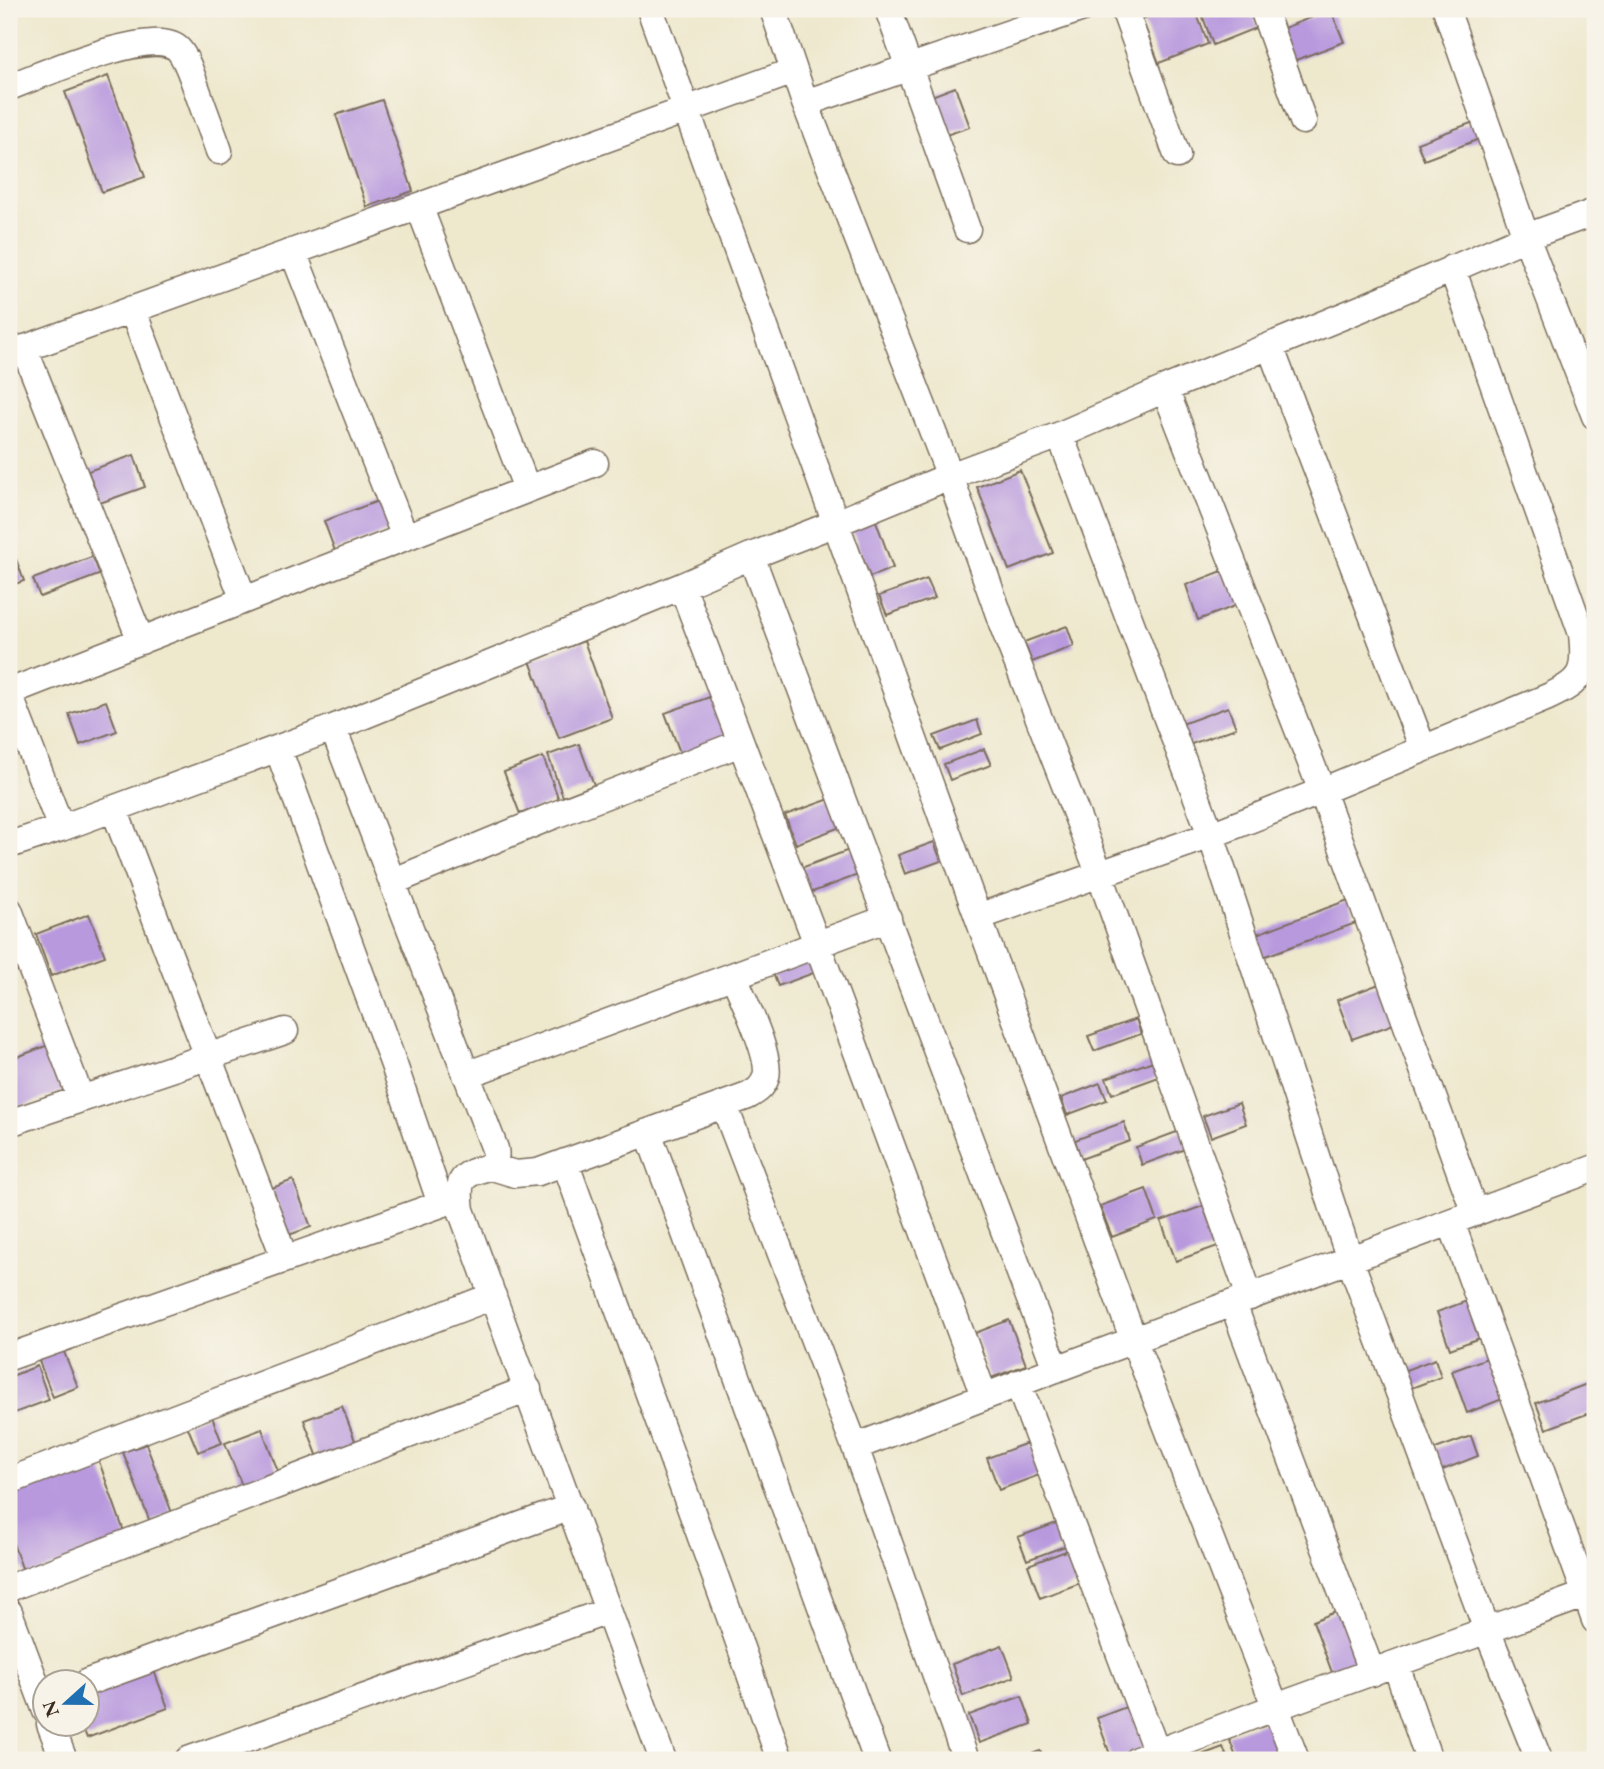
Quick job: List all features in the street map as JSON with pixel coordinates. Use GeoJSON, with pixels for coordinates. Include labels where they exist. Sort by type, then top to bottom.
{"type":"FeatureCollection","features":[{"type":"Feature","properties":{"kind":"street"},"geometry":{"type":"LineString","coordinates":[[650,9],[1134,1340],[1296,1760]]}},
{"type":"Feature","properties":{"kind":"street"},"geometry":{"type":"LineString","coordinates":[[773,9],[805,103],[950,476],[1003,626],[1100,875],[1241,1300],[1384,1669],[1429,1760]]}},
{"type":"Feature","properties":{"kind":"street"},"geometry":{"type":"LineString","coordinates":[[888,9],[967,229]]}},
{"type":"Feature","properties":{"kind":"street"},"geometry":{"type":"LineString","coordinates":[[805,103],[909,67],[1011,20],[1080,9]]}},
{"type":"Feature","properties":{"kind":"street"},"geometry":{"type":"LineString","coordinates":[[1124,9],[1177,155]]}},
{"type":"Feature","properties":{"kind":"street"},"geometry":{"type":"LineString","coordinates":[[1263,9],[1303,121]]}},
{"type":"Feature","properties":{"kind":"street"},"geometry":{"type":"LineString","coordinates":[[1446,9],[1525,237],[1595,416]]}},
{"type":"Feature","properties":{"kind":"street"},"geometry":{"type":"LineString","coordinates":[[9,87],[140,43],[171,44],[180,51],[189,68],[219,151]]}},
{"type":"Feature","properties":{"kind":"street"},"geometry":{"type":"LineString","coordinates":[[141,640],[16,351],[794,71]]}},
{"type":"Feature","properties":{"kind":"street"},"geometry":{"type":"LineString","coordinates":[[419,206],[527,489]]}},
{"type":"Feature","properties":{"kind":"street"},"geometry":{"type":"LineString","coordinates":[[9,845],[332,728],[751,556],[1060,435],[1525,237],[1595,212]]}},
{"type":"Feature","properties":{"kind":"street"},"geometry":{"type":"LineString","coordinates":[[293,252],[405,537]]}},
{"type":"Feature","properties":{"kind":"street"},"geometry":{"type":"LineString","coordinates":[[978,917],[1211,835],[1322,791],[1567,688],[1577,679],[1584,657],[1582,634],[1452,268]]}},
{"type":"Feature","properties":{"kind":"street"},"geometry":{"type":"LineString","coordinates":[[132,309],[244,600]]}},
{"type":"Feature","properties":{"kind":"street"},"geometry":{"type":"LineString","coordinates":[[1270,346],[1423,749]]}},
{"type":"Feature","properties":{"kind":"street"},"geometry":{"type":"LineString","coordinates":[[1165,389],[1322,791],[1590,1593],[1595,1620]]}},
{"type":"Feature","properties":{"kind":"street"},"geometry":{"type":"LineString","coordinates":[[1060,435],[1211,835],[1350,1260],[1487,1630],[1539,1760]]}},
{"type":"Feature","properties":{"kind":"street"},"geometry":{"type":"LineString","coordinates":[[61,828],[9,693],[595,463]]}},
{"type":"Feature","properties":{"kind":"street"},"geometry":{"type":"LineString","coordinates":[[751,556],[1056,1369]]}},
{"type":"Feature","properties":{"kind":"street"},"geometry":{"type":"LineString","coordinates":[[682,586],[984,1396]]}},
{"type":"Feature","properties":{"kind":"street"},"geometry":{"type":"LineString","coordinates":[[9,1357],[450,1201],[464,1178],[489,1166],[496,1158],[495,1149],[332,728]]}},
{"type":"Feature","properties":{"kind":"street"},"geometry":{"type":"LineString","coordinates":[[392,882],[552,816],[741,743]]}},
{"type":"Feature","properties":{"kind":"street"},"geometry":{"type":"LineString","coordinates":[[278,749],[394,1065],[450,1201],[461,1210],[663,1760]]}},
{"type":"Feature","properties":{"kind":"street"},"geometry":{"type":"LineString","coordinates":[[114,809],[285,1259]]}},
{"type":"Feature","properties":{"kind":"street"},"geometry":{"type":"LineString","coordinates":[[9,910],[81,1099]]}},
{"type":"Feature","properties":{"kind":"street"},"geometry":{"type":"LineString","coordinates":[[466,1075],[888,918]]}},
{"type":"Feature","properties":{"kind":"street"},"geometry":{"type":"LineString","coordinates":[[489,1166],[515,1174],[526,1174],[724,1105],[760,1089],[767,1074],[766,1057],[734,976]]}},
{"type":"Feature","properties":{"kind":"street"},"geometry":{"type":"LineString","coordinates":[[9,1123],[285,1031]]}},
{"type":"Feature","properties":{"kind":"street"},"geometry":{"type":"LineString","coordinates":[[724,1105],[855,1447],[966,1760]]}},
{"type":"Feature","properties":{"kind":"street"},"geometry":{"type":"LineString","coordinates":[[648,1132],[877,1760]]}},
{"type":"Feature","properties":{"kind":"street"},"geometry":{"type":"LineString","coordinates":[[565,1162],[780,1760]]}},
{"type":"Feature","properties":{"kind":"street"},"geometry":{"type":"LineString","coordinates":[[855,1447],[984,1396],[1595,1168]]}},
{"type":"Feature","properties":{"kind":"street"},"geometry":{"type":"LineString","coordinates":[[9,1481],[493,1296]]}},
{"type":"Feature","properties":{"kind":"street"},"geometry":{"type":"LineString","coordinates":[[1018,1384],[1147,1756],[1590,1593]]}},
{"type":"Feature","properties":{"kind":"street"},"geometry":{"type":"LineString","coordinates":[[9,1588],[528,1389]]}},
{"type":"Feature","properties":{"kind":"street"},"geometry":{"type":"LineString","coordinates":[[102,1677],[571,1507]]}},
{"type":"Feature","properties":{"kind":"street"},"geometry":{"type":"LineString","coordinates":[[188,1760],[608,1611]]}},
{"type":"Feature","properties":{"kind":"street"},"geometry":{"type":"LineString","coordinates":[[9,1612],[32,1671]]}},
{"type":"Feature","properties":{"kind":"street"},"geometry":{"type":"LineString","coordinates":[[55,1738],[64,1760]]}},
{"type":"Feature","properties":{"kind":"building"},"geometry":{"type":"Polygon","coordinates":[[[1168,9],[1195,9],[1208,44],[1159,63],[1142,19],[1168,9]]]}},
{"type":"Feature","properties":{"kind":"building"},"geometry":{"type":"Polygon","coordinates":[[[1200,9],[1251,9],[1258,27],[1213,45],[1200,9]]]}},
{"type":"Feature","properties":{"kind":"building"},"geometry":{"type":"Polygon","coordinates":[[[1331,10],[1344,42],[1285,64],[1273,32],[1331,10]]]}},
{"type":"Feature","properties":{"kind":"building"},"geometry":{"type":"Polygon","coordinates":[[[108,76],[145,177],[102,192],[65,92],[108,76]]]}},
{"type":"Feature","properties":{"kind":"building"},"geometry":{"type":"Polygon","coordinates":[[[955,87],[970,127],[943,136],[929,97],[955,87]]]}},
{"type":"Feature","properties":{"kind":"building"},"geometry":{"type":"Polygon","coordinates":[[[382,100],[413,191],[367,207],[336,115],[382,100]]]}},
{"type":"Feature","properties":{"kind":"building"},"geometry":{"type":"Polygon","coordinates":[[[1479,120],[1485,137],[1424,160],[1417,143],[1479,120]]]}},
{"type":"Feature","properties":{"kind":"building"},"geometry":{"type":"Polygon","coordinates":[[[134,455],[145,487],[100,503],[88,471],[134,455]]]}},
{"type":"Feature","properties":{"kind":"building"},"geometry":{"type":"Polygon","coordinates":[[[1020,470],[1053,553],[1009,570],[977,487],[1020,470]]]}},
{"type":"Feature","properties":{"kind":"building"},"geometry":{"type":"Polygon","coordinates":[[[386,498],[397,528],[335,551],[324,521],[386,498]]]}},
{"type":"Feature","properties":{"kind":"building"},"geometry":{"type":"Polygon","coordinates":[[[876,521],[893,568],[870,577],[852,530],[876,521]]]}},
{"type":"Feature","properties":{"kind":"building"},"geometry":{"type":"Polygon","coordinates":[[[9,540],[24,581],[9,586],[9,540]]]}},
{"type":"Feature","properties":{"kind":"building"},"geometry":{"type":"Polygon","coordinates":[[[97,555],[104,573],[40,597],[33,579],[97,555]]]}},
{"type":"Feature","properties":{"kind":"building"},"geometry":{"type":"Polygon","coordinates":[[[1230,568],[1243,603],[1198,620],[1186,585],[1230,568]]]}},
{"type":"Feature","properties":{"kind":"building"},"geometry":{"type":"Polygon","coordinates":[[[927,579],[935,598],[887,615],[879,596],[927,579]]]}},
{"type":"Feature","properties":{"kind":"building"},"geometry":{"type":"Polygon","coordinates":[[[1067,626],[1074,646],[1032,662],[1024,642],[1067,626]]]}},
{"type":"Feature","properties":{"kind":"building"},"geometry":{"type":"Polygon","coordinates":[[[584,641],[612,718],[559,738],[530,661],[584,641]]]}},
{"type":"Feature","properties":{"kind":"building"},"geometry":{"type":"Polygon","coordinates":[[[718,694],[733,736],[681,755],[665,713],[718,694]]]}},
{"type":"Feature","properties":{"kind":"building"},"geometry":{"type":"Polygon","coordinates":[[[106,701],[117,731],[80,745],[69,714],[106,701]]]}},
{"type":"Feature","properties":{"kind":"building"},"geometry":{"type":"Polygon","coordinates":[[[1228,707],[1236,728],[1186,746],[1179,725],[1228,707]]]}},
{"type":"Feature","properties":{"kind":"building"},"geometry":{"type":"Polygon","coordinates":[[[977,720],[982,734],[940,750],[934,736],[977,720]]]}},
{"type":"Feature","properties":{"kind":"building"},"geometry":{"type":"Polygon","coordinates":[[[579,744],[594,785],[563,797],[548,755],[579,744]]]}},
{"type":"Feature","properties":{"kind":"building"},"geometry":{"type":"Polygon","coordinates":[[[984,749],[991,765],[950,780],[944,764],[984,749]]]}},
{"type":"Feature","properties":{"kind":"building"},"geometry":{"type":"Polygon","coordinates":[[[543,757],[559,800],[520,814],[504,772],[543,757]]]}},
{"type":"Feature","properties":{"kind":"building"},"geometry":{"type":"Polygon","coordinates":[[[841,795],[851,823],[796,844],[785,815],[841,795]]]}},
{"type":"Feature","properties":{"kind":"building"},"geometry":{"type":"Polygon","coordinates":[[[934,842],[941,861],[905,874],[898,855],[934,842]]]}},
{"type":"Feature","properties":{"kind":"building"},"geometry":{"type":"Polygon","coordinates":[[[857,847],[866,872],[810,893],[801,868],[857,847]]]}},
{"type":"Feature","properties":{"kind":"building"},"geometry":{"type":"Polygon","coordinates":[[[1348,900],[1356,923],[1263,957],[1254,935],[1348,900]]]}},
{"type":"Feature","properties":{"kind":"building"},"geometry":{"type":"Polygon","coordinates":[[[89,914],[105,956],[51,976],[36,934],[89,914]]]}},
{"type":"Feature","properties":{"kind":"building"},"geometry":{"type":"Polygon","coordinates":[[[810,948],[819,971],[778,986],[769,963],[810,948]]]}},
{"type":"Feature","properties":{"kind":"building"},"geometry":{"type":"Polygon","coordinates":[[[1379,984],[1394,1024],[1352,1039],[1337,1000],[1379,984]]]}},
{"type":"Feature","properties":{"kind":"building"},"geometry":{"type":"Polygon","coordinates":[[[1136,1019],[1141,1034],[1094,1051],[1088,1036],[1136,1019]]]}},
{"type":"Feature","properties":{"kind":"building"},"geometry":{"type":"Polygon","coordinates":[[[51,1044],[68,1089],[9,1111],[9,1060],[51,1044]]]}},
{"type":"Feature","properties":{"kind":"building"},"geometry":{"type":"Polygon","coordinates":[[[1153,1061],[1159,1077],[1112,1094],[1106,1078],[1153,1061]]]}},
{"type":"Feature","properties":{"kind":"building"},"geometry":{"type":"Polygon","coordinates":[[[1100,1083],[1107,1100],[1067,1115],[1061,1098],[1100,1083]]]}},
{"type":"Feature","properties":{"kind":"building"},"geometry":{"type":"Polygon","coordinates":[[[1239,1103],[1246,1124],[1211,1137],[1203,1116],[1239,1103]]]}},
{"type":"Feature","properties":{"kind":"building"},"geometry":{"type":"Polygon","coordinates":[[[1124,1122],[1130,1141],[1081,1159],[1075,1140],[1124,1122]]]}},
{"type":"Feature","properties":{"kind":"building"},"geometry":{"type":"Polygon","coordinates":[[[1182,1130],[1188,1148],[1142,1165],[1136,1147],[1182,1130]]]}},
{"type":"Feature","properties":{"kind":"building"},"geometry":{"type":"Polygon","coordinates":[[[293,1180],[311,1227],[289,1235],[272,1188],[293,1180]]]}},
{"type":"Feature","properties":{"kind":"building"},"geometry":{"type":"Polygon","coordinates":[[[1146,1189],[1157,1220],[1112,1237],[1100,1206],[1146,1189]]]}},
{"type":"Feature","properties":{"kind":"building"},"geometry":{"type":"Polygon","coordinates":[[[1203,1206],[1218,1246],[1176,1261],[1161,1221],[1203,1206]]]}},
{"type":"Feature","properties":{"kind":"building"},"geometry":{"type":"Polygon","coordinates":[[[1475,1298],[1488,1335],[1450,1349],[1437,1312],[1475,1298]]]}},
{"type":"Feature","properties":{"kind":"building"},"geometry":{"type":"Polygon","coordinates":[[[1009,1320],[1026,1365],[991,1378],[975,1333],[1009,1320]]]}},
{"type":"Feature","properties":{"kind":"building"},"geometry":{"type":"Polygon","coordinates":[[[62,1347],[78,1387],[53,1397],[37,1356],[62,1347]]]}},
{"type":"Feature","properties":{"kind":"building"},"geometry":{"type":"Polygon","coordinates":[[[1495,1355],[1510,1396],[1467,1413],[1452,1371],[1495,1355]]]}},
{"type":"Feature","properties":{"kind":"building"},"geometry":{"type":"Polygon","coordinates":[[[1435,1359],[1441,1377],[1406,1390],[1400,1372],[1435,1359]]]}},
{"type":"Feature","properties":{"kind":"building"},"geometry":{"type":"Polygon","coordinates":[[[37,1366],[49,1400],[9,1415],[9,1377],[37,1366]]]}},
{"type":"Feature","properties":{"kind":"building"},"geometry":{"type":"Polygon","coordinates":[[[1595,1381],[1595,1411],[1546,1429],[1536,1403],[1595,1381]]]}},
{"type":"Feature","properties":{"kind":"building"},"geometry":{"type":"Polygon","coordinates":[[[342,1406],[357,1446],[319,1460],[304,1420],[342,1406]]]}},
{"type":"Feature","properties":{"kind":"building"},"geometry":{"type":"Polygon","coordinates":[[[211,1414],[222,1443],[198,1452],[186,1423],[211,1414]]]}},
{"type":"Feature","properties":{"kind":"building"},"geometry":{"type":"Polygon","coordinates":[[[262,1429],[279,1474],[243,1488],[225,1443],[262,1429]]]}},
{"type":"Feature","properties":{"kind":"building"},"geometry":{"type":"Polygon","coordinates":[[[1471,1436],[1478,1456],[1435,1473],[1427,1452],[1471,1436]]]}},
{"type":"Feature","properties":{"kind":"building"},"geometry":{"type":"Polygon","coordinates":[[[1030,1442],[1042,1474],[999,1490],[987,1458],[1030,1442]]]}},
{"type":"Feature","properties":{"kind":"building"},"geometry":{"type":"Polygon","coordinates":[[[146,1444],[172,1513],[150,1522],[123,1452],[146,1444]]]}},
{"type":"Feature","properties":{"kind":"building"},"geometry":{"type":"Polygon","coordinates":[[[96,1453],[127,1540],[25,1576],[9,1533],[9,1484],[96,1453]]]}},
{"type":"Feature","properties":{"kind":"building"},"geometry":{"type":"Polygon","coordinates":[[[1062,1521],[1071,1544],[1027,1560],[1018,1537],[1062,1521]]]}},
{"type":"Feature","properties":{"kind":"building"},"geometry":{"type":"Polygon","coordinates":[[[1074,1548],[1086,1581],[1040,1598],[1028,1565],[1074,1548]]]}},
{"type":"Feature","properties":{"kind":"building"},"geometry":{"type":"Polygon","coordinates":[[[1340,1610],[1361,1664],[1333,1675],[1313,1621],[1340,1610]]]}},
{"type":"Feature","properties":{"kind":"building"},"geometry":{"type":"Polygon","coordinates":[[[1002,1645],[1014,1677],[963,1696],[952,1664],[1002,1645]]]}},
{"type":"Feature","properties":{"kind":"building"},"geometry":{"type":"Polygon","coordinates":[[[151,1663],[168,1708],[102,1732],[102,1681],[151,1663]]]}},
{"type":"Feature","properties":{"kind":"building"},"geometry":{"type":"Polygon","coordinates":[[[1022,1696],[1032,1724],[979,1743],[969,1715],[1022,1696]]]}},
{"type":"Feature","properties":{"kind":"building"},"geometry":{"type":"Polygon","coordinates":[[[1131,1705],[1146,1748],[1112,1760],[1097,1718],[1131,1705]]]}},
{"type":"Feature","properties":{"kind":"building"},"geometry":{"type":"Polygon","coordinates":[[[1272,1719],[1286,1760],[1237,1760],[1228,1735],[1272,1719]]]}},
{"type":"Feature","properties":{"kind":"building"},"geometry":{"type":"Polygon","coordinates":[[[1223,1747],[1228,1760],[1188,1760],[1223,1747]]]}},
{"type":"Feature","properties":{"kind":"building"},"geometry":{"type":"Polygon","coordinates":[[[1040,1751],[1044,1760],[1015,1760],[1040,1751]]]}}]}
